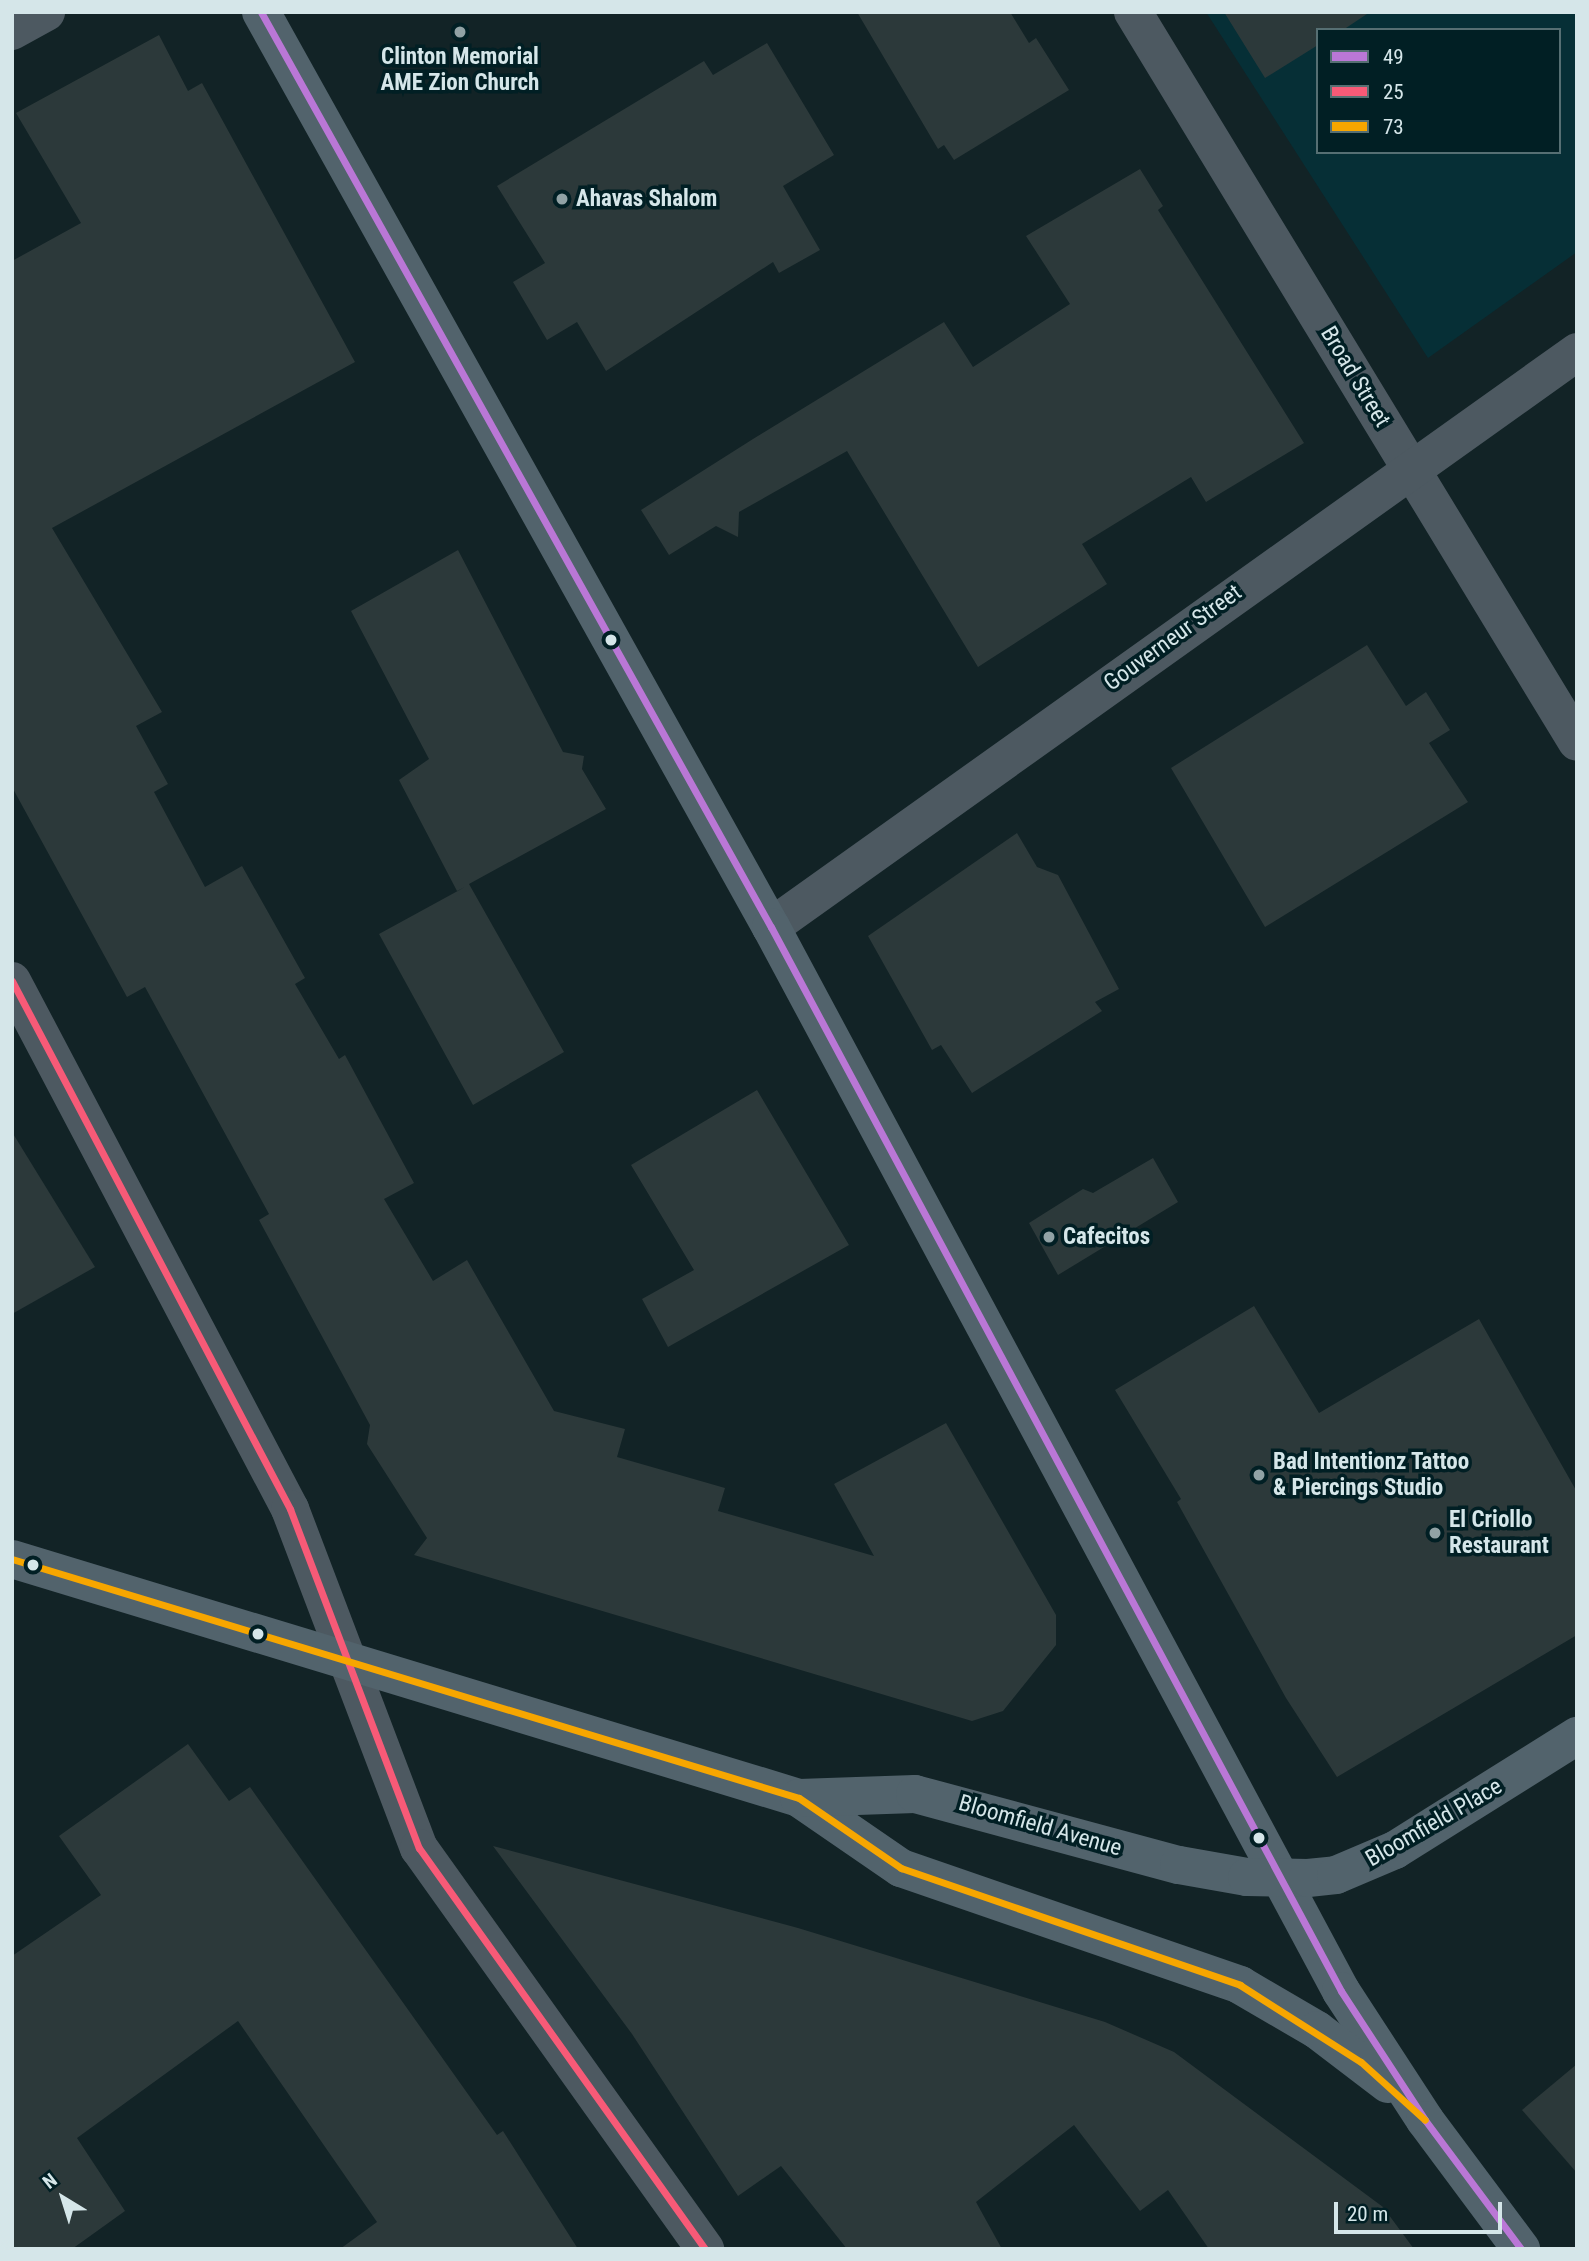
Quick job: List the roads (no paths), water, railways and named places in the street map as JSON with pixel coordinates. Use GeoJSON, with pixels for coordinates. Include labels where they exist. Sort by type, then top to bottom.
{"type":"FeatureCollection","features":[{"type":"Feature","properties":{"kind":"main road"},"geometry":{"type":"LineString","coordinates":[[261,12],[771,928],[1341,1991],[1425,2120],[1521,2249]]}},
{"type":"Feature","properties":{"kind":"main road","name":"Bloomfield Avenue"},"geometry":{"type":"LineString","coordinates":[[12,1559],[348,1657],[799,1798],[901,1868],[1240,1985],[1361,2062],[1425,2120]]}},
{"type":"Feature","properties":{"kind":"main road","name":"Bloomfield Place"},"geometry":{"type":"LineString","coordinates":[[1280,1879],[1336,1875],[1368,1864],[1577,1736]]}},
{"type":"Feature","properties":{"kind":"main road","name":"Bloomfield Avenue"},"geometry":{"type":"LineString","coordinates":[[799,1798],[915,1794],[1179,1865],[1280,1879]]}},
{"type":"Feature","properties":{"kind":"street"},"geometry":{"type":"LineString","coordinates":[[12,31],[46,12]]}},
{"type":"Feature","properties":{"kind":"street","name":"Broad Street"},"geometry":{"type":"LineString","coordinates":[[1133,12],[1577,742]]}},
{"type":"Feature","properties":{"kind":"street","name":"Gouverneur Street"},"geometry":{"type":"LineString","coordinates":[[771,928],[1410,468],[1577,352]]}},
{"type":"Feature","properties":{"kind":"street"},"geometry":{"type":"LineString","coordinates":[[12,981],[290,1508],[419,1847],[705,2249]]}},
{"type":"Feature","properties":{"kind":"place","name":"Clinton Memorial AME Zion Church"},"geometry":{"type":"Point","coordinates":[460,32]}},
{"type":"Feature","properties":{"kind":"place","name":"Ahavas Shalom"},"geometry":{"type":"Point","coordinates":[562,199]}},
{"type":"Feature","properties":{"kind":"place","name":"Cafecitos"},"geometry":{"type":"Point","coordinates":[1049,1237]}},
{"type":"Feature","properties":{"kind":"place","name":"Bad Intentionz Tattoo & Piercings Studio"},"geometry":{"type":"Point","coordinates":[1259,1475]}},
{"type":"Feature","properties":{"kind":"place","name":"El Criollo Restaurant"},"geometry":{"type":"Point","coordinates":[1435,1533]}}]}
